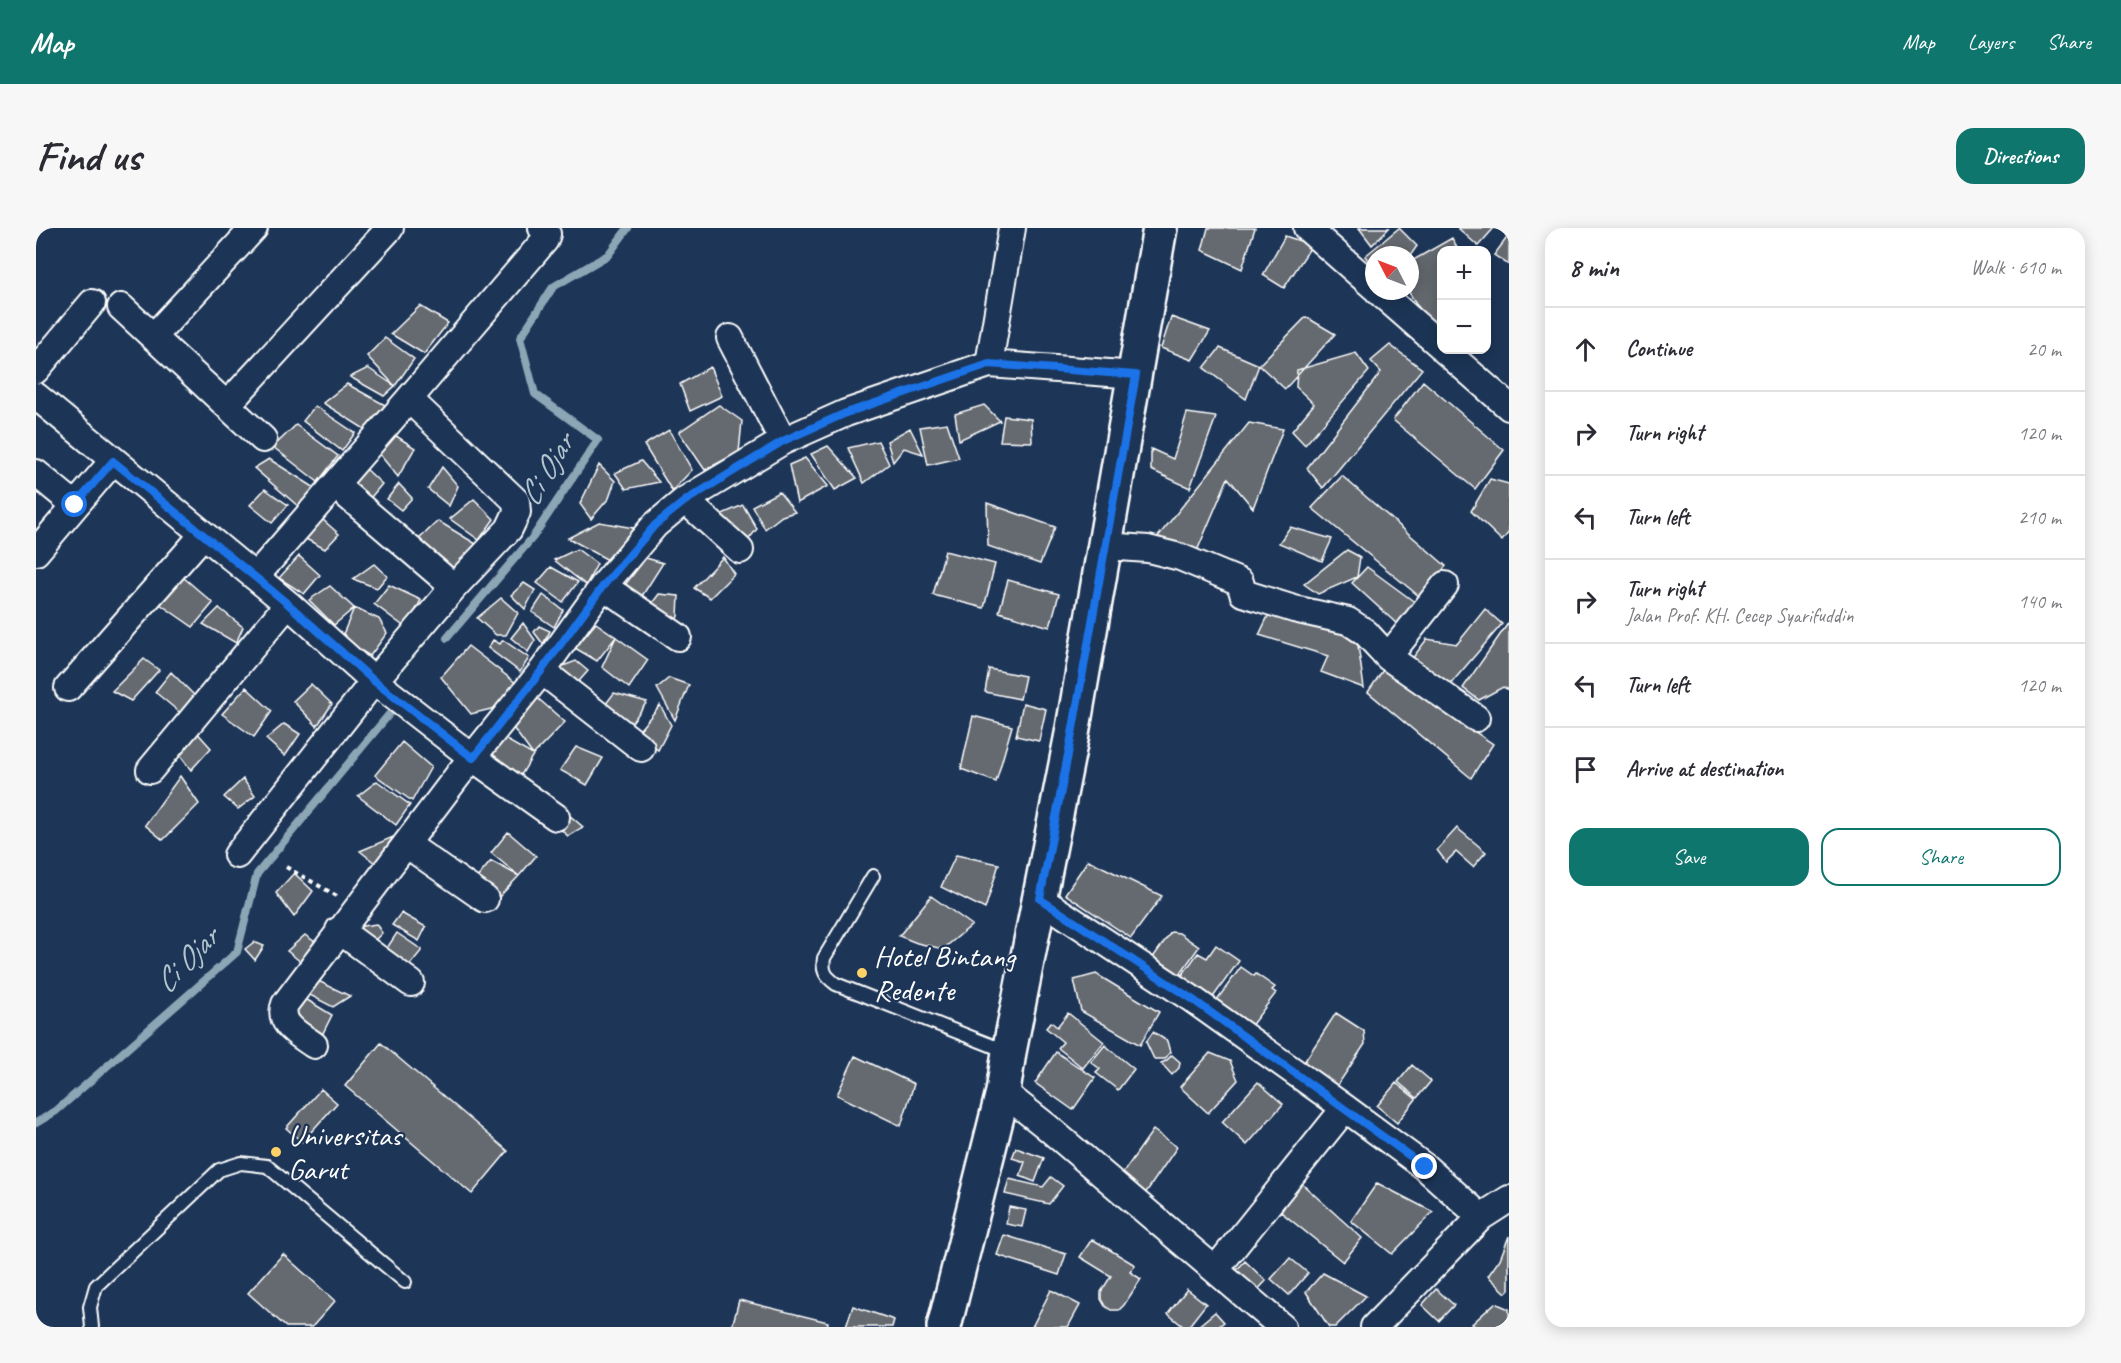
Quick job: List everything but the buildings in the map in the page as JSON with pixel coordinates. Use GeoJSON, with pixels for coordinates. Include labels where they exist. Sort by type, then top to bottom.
{"type":"FeatureCollection","features":[{"type":"Feature","properties":{"kind":"main road"},"geometry":{"type":"LineString","coordinates":[[944,1327],[1003,1092],[1072,734],[1160,228]]}},
{"type":"Feature","properties":{"kind":"street"},"geometry":{"type":"LineString","coordinates":[[154,336],[254,228]]}},
{"type":"Feature","properties":{"kind":"street"},"geometry":{"type":"LineString","coordinates":[[227,405],[390,228]]}},
{"type":"Feature","properties":{"kind":"street"},"geometry":{"type":"LineString","coordinates":[[255,577],[545,240],[547,234],[542,228]]}},
{"type":"Feature","properties":{"kind":"street"},"geometry":{"type":"LineString","coordinates":[[989,364],[1012,228]]}},
{"type":"Feature","properties":{"kind":"street"},"geometry":{"type":"LineString","coordinates":[[1308,228],[1365,279]]}},
{"type":"Feature","properties":{"kind":"street"},"geometry":{"type":"LineString","coordinates":[[1388,300],[1437,343]]}},
{"type":"Feature","properties":{"kind":"street"},"geometry":{"type":"LineString","coordinates":[[36,370],[92,303]]}},
{"type":"Feature","properties":{"kind":"street"},"geometry":{"type":"LineString","coordinates":[[122,307],[263,439]]}},
{"type":"Feature","properties":{"kind":"street"},"geometry":{"type":"LineString","coordinates":[[730,339],[783,441]]}},
{"type":"Feature","properties":{"kind":"street"},"geometry":{"type":"LineString","coordinates":[[1450,354],[1509,407]]}},
{"type":"Feature","properties":{"kind":"street"},"geometry":{"type":"LineString","coordinates":[[314,1045],[291,1028],[285,1021],[283,1010],[339,930],[542,670],[603,586],[655,525],[685,501],[783,441],[846,413],[989,364],[1136,375]]}},
{"type":"Feature","properties":{"kind":"street"},"geometry":{"type":"LineString","coordinates":[[36,396],[288,604],[374,681],[473,758],[556,817]]}},
{"type":"Feature","properties":{"kind":"street"},"geometry":{"type":"LineString","coordinates":[[237,855],[374,681],[454,587],[509,529],[517,512],[516,501],[409,399]]}},
{"type":"Feature","properties":{"kind":"street"},"geometry":{"type":"LineString","coordinates":[[36,552],[113,461]]}},
{"type":"Feature","properties":{"kind":"street"},"geometry":{"type":"LineString","coordinates":[[36,473],[75,505]]}},
{"type":"Feature","properties":{"kind":"street"},"geometry":{"type":"LineString","coordinates":[[335,485],[454,587]]}},
{"type":"Feature","properties":{"kind":"street"},"geometry":{"type":"LineString","coordinates":[[685,501],[740,550]]}},
{"type":"Feature","properties":{"kind":"street"},"geometry":{"type":"LineString","coordinates":[[68,688],[203,534]]}},
{"type":"Feature","properties":{"kind":"street"},"geometry":{"type":"LineString","coordinates":[[1105,546],[1148,549],[1180,557],[1240,582],[1243,593],[1294,609],[1348,621],[1365,632],[1388,657],[1476,718]]}},
{"type":"Feature","properties":{"kind":"street"},"geometry":{"type":"LineString","coordinates":[[1388,657],[1444,585]]}},
{"type":"Feature","properties":{"kind":"street"},"geometry":{"type":"LineString","coordinates":[[603,586],[678,637]]}},
{"type":"Feature","properties":{"kind":"street"},"geometry":{"type":"LineString","coordinates":[[150,770],[288,604]]}},
{"type":"Feature","properties":{"kind":"street"},"geometry":{"type":"LineString","coordinates":[[542,670],[641,748]]}},
{"type":"Feature","properties":{"kind":"street"},"geometry":{"type":"LineString","coordinates":[[406,844],[485,899]]}},
{"type":"Feature","properties":{"kind":"street"},"geometry":{"type":"LineString","coordinates":[[1040,899],[1192,999],[1345,1108],[1425,1167],[1481,1217]]}},
{"type":"Feature","properties":{"kind":"street"},"geometry":{"type":"LineString","coordinates":[[339,930],[411,983]]}},
{"type":"Feature","properties":{"kind":"street"},"geometry":{"type":"LineString","coordinates":[[1003,1092],[1216,1269],[1282,1327]]}},
{"type":"Feature","properties":{"kind":"street"},"geometry":{"type":"LineString","coordinates":[[1216,1269],[1345,1108]]}},
{"type":"Feature","properties":{"kind":"street"},"geometry":{"type":"LineString","coordinates":[[1374,1327],[1481,1217],[1509,1198]]}},
{"type":"Feature","properties":{"kind":"lane"},"geometry":{"type":"LineString","coordinates":[[873,876],[824,958],[822,968],[827,978],[836,984],[1009,1052]]}},
{"type":"Feature","properties":{"kind":"lane"},"geometry":{"type":"LineString","coordinates":[[92,1327],[90,1307],[96,1286],[219,1170],[241,1163],[267,1167],[405,1282]]}},
{"type":"Feature","properties":{"kind":"path"},"geometry":{"type":"LineString","coordinates":[[286,867],[356,908]]}},
{"type":"Feature","properties":{"kind":"waterway","name":"Ci Ojar"},"geometry":{"type":"LineString","coordinates":[[447,638],[533,537],[598,440],[535,394],[520,338],[553,287],[608,255],[628,228]]}},
{"type":"Feature","properties":{"kind":"waterway","name":"Ci Ojar"},"geometry":{"type":"LineString","coordinates":[[36,1123],[56,1111],[237,952],[257,874],[391,712]]}},
{"type":"Feature","properties":{"kind":"place","name":"Hotel Bintang Redente"},"geometry":{"type":"Point","coordinates":[862,973]}},
{"type":"Feature","properties":{"kind":"place","name":"Universitas Garut"},"geometry":{"type":"Point","coordinates":[276,1152]}},
{"type":"Feature","properties":{"kind":"route"},"geometry":{"type":"LineString","coordinates":[[75,505],[113,461],[288,604],[374,681],[473,758],[542,670],[603,586],[655,525],[685,501],[783,441],[846,413],[989,364],[1136,375],[1040,899],[1192,999],[1425,1167]]}}]}
